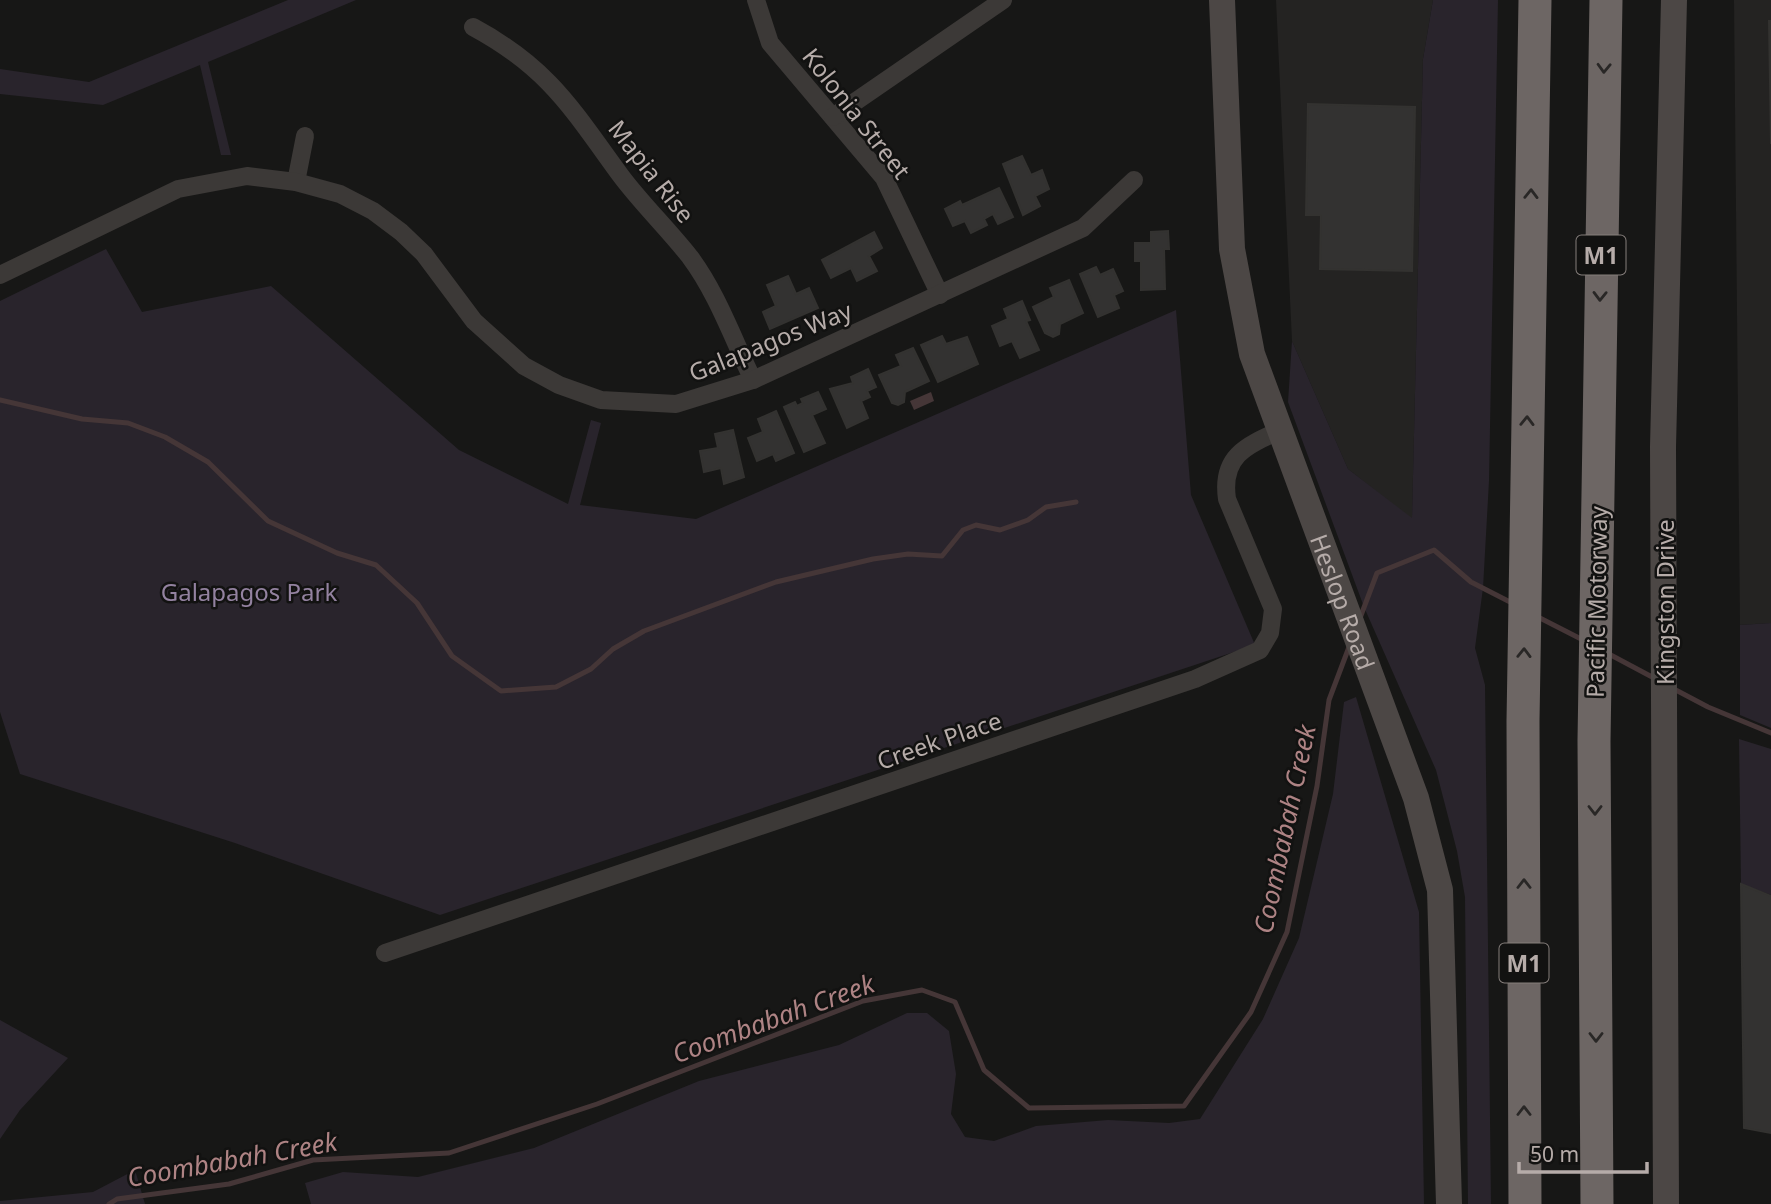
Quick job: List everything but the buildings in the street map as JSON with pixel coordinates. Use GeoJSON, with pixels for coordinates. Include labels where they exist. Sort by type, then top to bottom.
{"type":"FeatureCollection","features":[{"type":"Feature","properties":{"kind":"highway","name":"M1"},"geometry":{"type":"LineString","coordinates":[[1525,1204],[1523,721],[1535,0]]}},
{"type":"Feature","properties":{"kind":"highway","name":"Pacific Motorway"},"geometry":{"type":"LineString","coordinates":[[1597,1204],[1594,741],[1606,0]]}},
{"type":"Feature","properties":{"kind":"street","name":"Kolonia Street"},"geometry":{"type":"LineString","coordinates":[[756,0],[770,43],[884,178],[940,295]]}},
{"type":"Feature","properties":{"kind":"street"},"geometry":{"type":"LineString","coordinates":[[833,117],[1003,0]]}},
{"type":"Feature","properties":{"kind":"street","name":"Heslop Road"},"geometry":{"type":"LineString","coordinates":[[1222,0],[1232,248],[1252,354],[1401,756],[1428,835],[1440,890],[1449,1204]]}},
{"type":"Feature","properties":{"kind":"street","name":"Kingston Drive"},"geometry":{"type":"LineString","coordinates":[[1665,1204],[1664,548],[1674,0]]}},
{"type":"Feature","properties":{"kind":"street","name":"Mapia Rise"},"geometry":{"type":"LineString","coordinates":[[473,27],[506,45],[537,68],[570,104],[636,196],[690,257],[706,282],[753,380]]}},
{"type":"Feature","properties":{"kind":"street"},"geometry":{"type":"LineString","coordinates":[[296,182],[305,136]]}},
{"type":"Feature","properties":{"kind":"street","name":"Galapagos Way"},"geometry":{"type":"LineString","coordinates":[[0,275],[178,189],[247,176],[296,182],[340,194],[373,211],[401,232],[424,254],[474,321],[496,344],[524,366],[559,386],[601,400],[676,404],[753,380],[1083,228],[1133,180]]}},
{"type":"Feature","properties":{"kind":"street","name":"Creek Place"},"geometry":{"type":"LineString","coordinates":[[385,953],[1195,679],[1260,650],[1270,633],[1273,608],[1227,499],[1224,484],[1236,455],[1279,431]]}},
{"type":"Feature","properties":{"kind":"shaded area"},"geometry":{"type":"Polygon","coordinates":[[[1276,0],[1433,0],[1423,59],[1412,519],[1348,469],[1292,341],[1276,0]]]}},
{"type":"Feature","properties":{"kind":"shaded area"},"geometry":{"type":"Polygon","coordinates":[[[1734,0],[1771,0],[1771,623],[1740,625],[1734,0]]]}},
{"type":"Feature","properties":{"kind":"shaded area"},"geometry":{"type":"Polygon","coordinates":[[[931,392],[934,401],[914,410],[910,401],[931,392]]]}},
{"type":"Feature","properties":{"kind":"green space"},"geometry":{"type":"Polygon","coordinates":[[[288,0],[356,0],[208,62],[231,155],[221,155],[200,65],[103,105],[0,94],[0,69],[89,82],[288,0]]]}},
{"type":"Feature","properties":{"kind":"green space"},"geometry":{"type":"Polygon","coordinates":[[[1433,0],[1498,0],[1489,481],[1483,588],[1475,648],[1485,685],[1491,1204],[1468,1204],[1465,897],[1457,851],[1436,770],[1364,607],[1288,402],[1292,341],[1348,469],[1412,518],[1423,59],[1433,0]]]}},
{"type":"Feature","properties":{"kind":"green space","name":"Galapagos Park"},"geometry":{"type":"Polygon","coordinates":[[[106,249],[142,312],[271,286],[459,450],[568,504],[591,420],[601,423],[580,505],[696,519],[1176,310],[1191,495],[1255,645],[440,915],[235,843],[20,774],[0,712],[0,301],[106,249]]]}},
{"type":"Feature","properties":{"kind":"green space"},"geometry":{"type":"Polygon","coordinates":[[[1771,623],[1771,728],[1740,715],[1740,625],[1771,623]]]}},
{"type":"Feature","properties":{"kind":"green space"},"geometry":{"type":"Polygon","coordinates":[[[1356,697],[1419,912],[1424,1204],[311,1204],[305,1183],[343,1172],[418,1177],[534,1148],[699,1081],[839,1045],[907,1013],[927,1013],[949,1031],[956,1074],[951,1114],[965,1137],[994,1141],[1036,1126],[1108,1120],[1169,1123],[1200,1119],[1263,1019],[1299,938],[1333,794],[1344,702],[1356,697]]]}},
{"type":"Feature","properties":{"kind":"green space"},"geometry":{"type":"Polygon","coordinates":[[[1739,739],[1771,749],[1771,895],[1741,884],[1739,739]]]}},
{"type":"Feature","properties":{"kind":"green space"},"geometry":{"type":"Polygon","coordinates":[[[0,1020],[68,1058],[20,1110],[0,1139],[0,1020]]]}},
{"type":"Feature","properties":{"kind":"green space"},"geometry":{"type":"Polygon","coordinates":[[[135,1170],[145,1204],[0,1204],[0,1201],[93,1192],[135,1170]]]}},
{"type":"Feature","properties":{"kind":"waterway"},"geometry":{"type":"LineString","coordinates":[[0,400],[82,419],[128,423],[165,437],[208,462],[268,521],[337,553],[376,565],[417,603],[452,656],[501,691],[556,687],[591,669],[613,649],[644,631],[776,582],[873,559],[908,554],[942,556],[963,530],[976,525],[1000,530],[1028,520],[1046,507],[1076,502]]}},
{"type":"Feature","properties":{"kind":"waterway","name":"Coombabah Creek"},"geometry":{"type":"LineString","coordinates":[[1360,618],[1377,573],[1434,550],[1471,582],[1512,603]]}},
{"type":"Feature","properties":{"kind":"waterway","name":"Coombabah Creek"},"geometry":{"type":"LineString","coordinates":[[1536,616],[1583,640]]}},
{"type":"Feature","properties":{"kind":"waterway","name":"Coombabah Creek"},"geometry":{"type":"LineString","coordinates":[[109,1204],[117,1199],[229,1184],[313,1160],[449,1153],[597,1104],[863,1001],[922,990],[955,1002],[984,1070],[1029,1108],[1184,1106],[1251,1012],[1287,932],[1317,786],[1329,700],[1349,647]]}},
{"type":"Feature","properties":{"kind":"waterway","name":"Coombabah Creek"},"geometry":{"type":"LineString","coordinates":[[1607,653],[1654,678]]}},
{"type":"Feature","properties":{"kind":"waterway","name":"Coombabah Creek"},"geometry":{"type":"LineString","coordinates":[[1672,688],[1708,707],[1771,733]]}}]}
